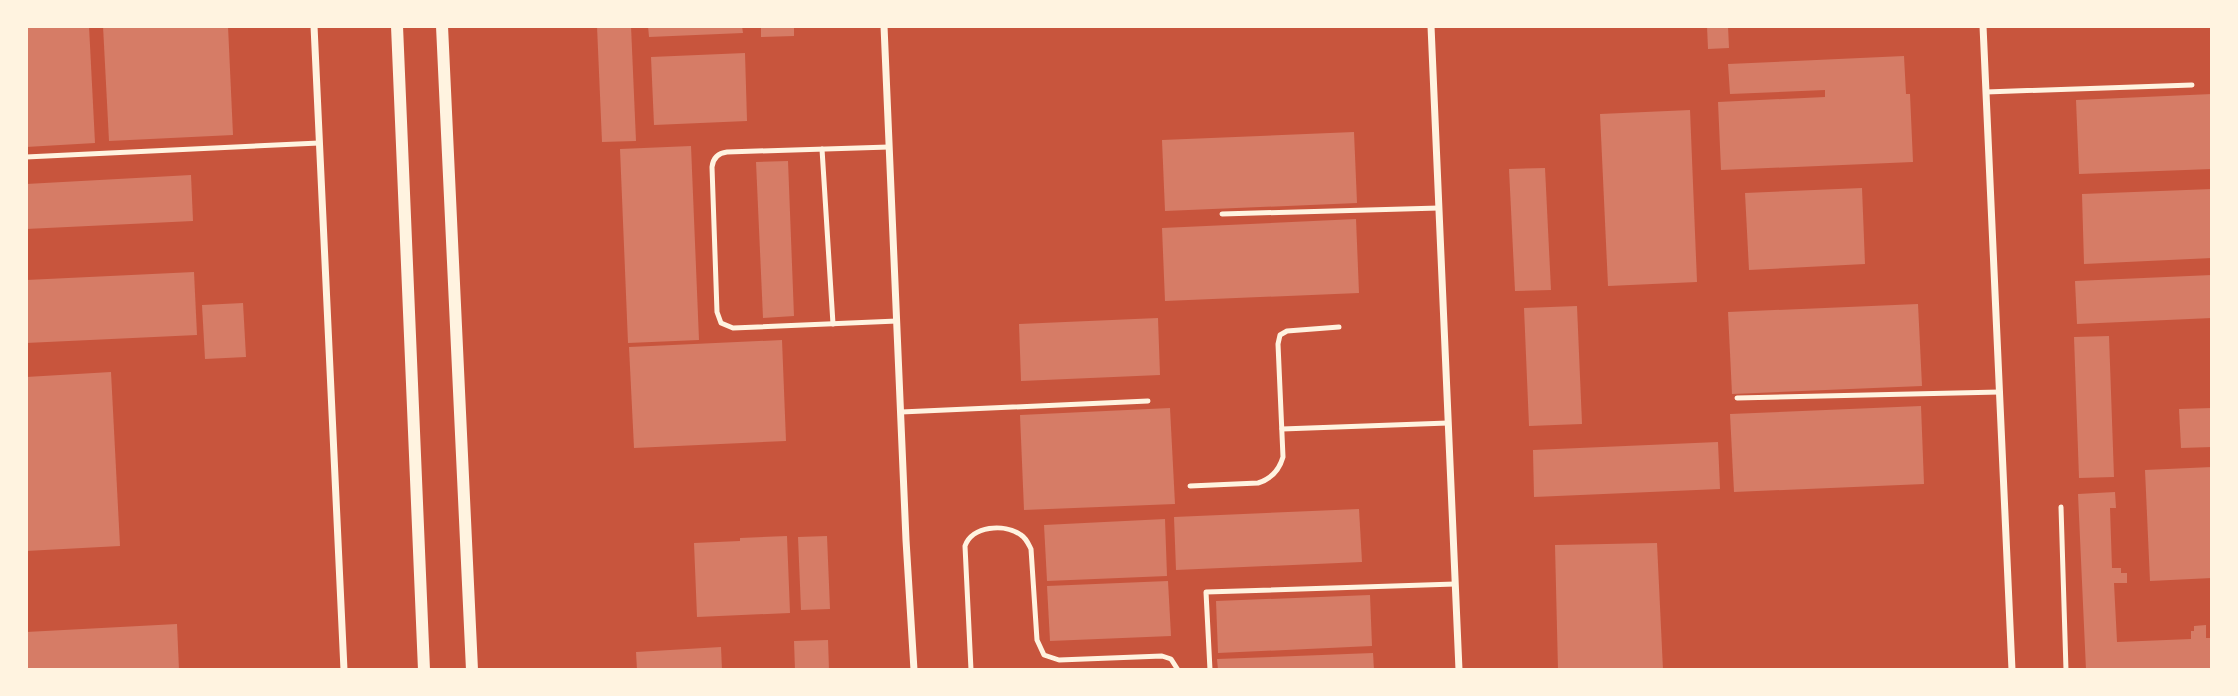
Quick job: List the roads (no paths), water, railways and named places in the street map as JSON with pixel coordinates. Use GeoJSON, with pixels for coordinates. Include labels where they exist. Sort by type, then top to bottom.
{"type":"FeatureCollection","features":[{"type":"Feature","properties":{"kind":"street"},"geometry":{"type":"LineString","coordinates":[[314,26],[344,670]]}},
{"type":"Feature","properties":{"kind":"street"},"geometry":{"type":"LineString","coordinates":[[397,26],[424,670]]}},
{"type":"Feature","properties":{"kind":"street"},"geometry":{"type":"LineString","coordinates":[[442,26],[472,670]]}},
{"type":"Feature","properties":{"kind":"street"},"geometry":{"type":"LineString","coordinates":[[884,26],[914,670]]}},
{"type":"Feature","properties":{"kind":"street"},"geometry":{"type":"LineString","coordinates":[[1431,26],[1459,670]]}},
{"type":"Feature","properties":{"kind":"street"},"geometry":{"type":"LineString","coordinates":[[1983,26],[2012,670]]}},
{"type":"Feature","properties":{"kind":"lane"},"geometry":{"type":"LineString","coordinates":[[1986,92],[2192,85]]}},
{"type":"Feature","properties":{"kind":"lane"},"geometry":{"type":"LineString","coordinates":[[26,157],[319,143]]}},
{"type":"Feature","properties":{"kind":"lane"},"geometry":{"type":"LineString","coordinates":[[889,147],[723,152],[715,158],[712,167],[717,312],[721,323],[733,328],[897,321]]}},
{"type":"Feature","properties":{"kind":"lane"},"geometry":{"type":"LineString","coordinates":[[822,149],[833,324]]}},
{"type":"Feature","properties":{"kind":"lane"},"geometry":{"type":"LineString","coordinates":[[1222,214],[1439,208]]}},
{"type":"Feature","properties":{"kind":"lane"},"geometry":{"type":"LineString","coordinates":[[1190,486],[1250,484],[1272,477],[1281,465],[1283,457],[1278,344],[1280,335],[1287,331],[1339,327]]}},
{"type":"Feature","properties":{"kind":"lane"},"geometry":{"type":"LineString","coordinates":[[1737,398],[2000,392]]}},
{"type":"Feature","properties":{"kind":"lane"},"geometry":{"type":"LineString","coordinates":[[901,412],[1149,401]]}},
{"type":"Feature","properties":{"kind":"lane"},"geometry":{"type":"LineString","coordinates":[[1282,429],[1448,423]]}},
{"type":"Feature","properties":{"kind":"lane"},"geometry":{"type":"LineString","coordinates":[[2060,507],[2066,670]]}},
{"type":"Feature","properties":{"kind":"lane"},"geometry":{"type":"LineString","coordinates":[[971,670],[965,546],[969,537],[977,531],[1008,529],[1024,538],[1031,549],[1037,640],[1044,654],[1059,660],[1162,656],[1171,659],[1178,670]]}},
{"type":"Feature","properties":{"kind":"lane"},"geometry":{"type":"LineString","coordinates":[[1210,670],[1206,592],[1455,584]]}}]}
